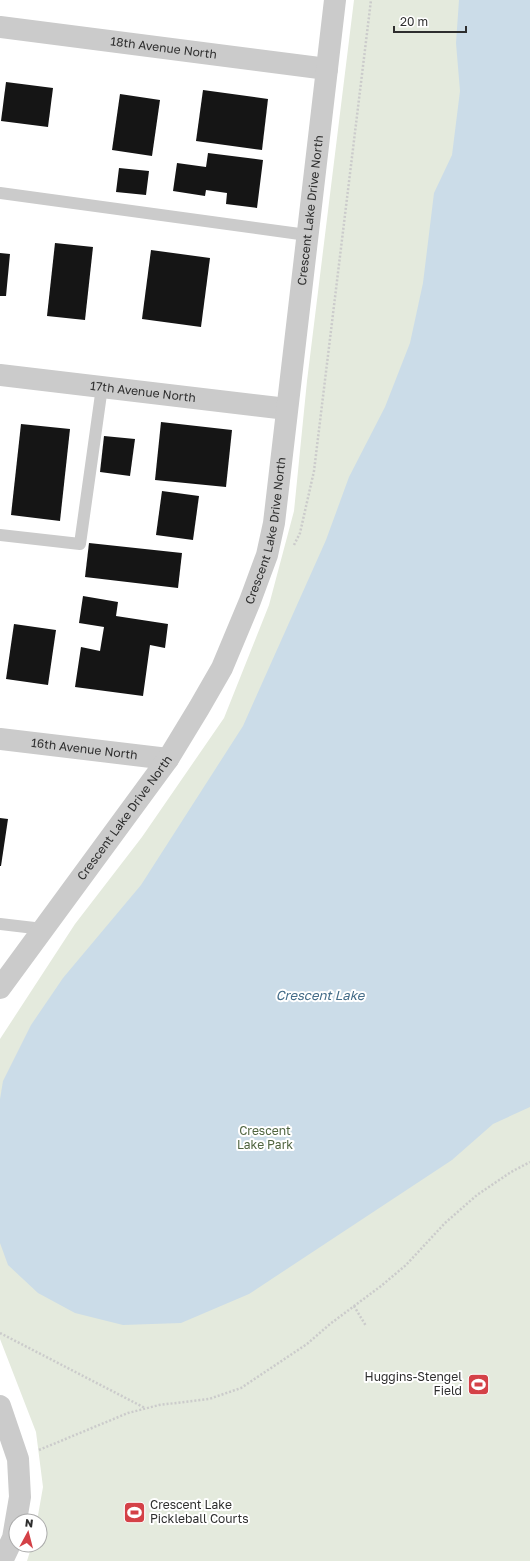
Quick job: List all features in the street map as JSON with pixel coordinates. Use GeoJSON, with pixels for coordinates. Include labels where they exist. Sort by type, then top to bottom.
{"type":"FeatureCollection","features":[{"type":"Feature","properties":{"kind":"street","name":"Crescent Lake Drive North"},"geometry":{"type":"LineString","coordinates":[[0,988],[168,759],[222,668],[250,601],[267,555],[274,523],[286,409],[335,0]]}},
{"type":"Feature","properties":{"kind":"street","name":"18th Avenue North"},"geometry":{"type":"LineString","coordinates":[[0,27],[327,68]]}},
{"type":"Feature","properties":{"kind":"street","name":"17th Avenue North"},"geometry":{"type":"LineString","coordinates":[[0,375],[286,409]]}},
{"type":"Feature","properties":{"kind":"street","name":"16th Avenue North"},"geometry":{"type":"LineString","coordinates":[[0,739],[168,759]]}},
{"type":"Feature","properties":{"kind":"street"},"geometry":{"type":"LineString","coordinates":[[0,1406],[18,1459],[20,1497],[6,1537],[2,1561]]}},
{"type":"Feature","properties":{"kind":"lane"},"geometry":{"type":"LineString","coordinates":[[0,194],[307,235]]}},
{"type":"Feature","properties":{"kind":"lane"},"geometry":{"type":"LineString","coordinates":[[0,535],[80,544],[102,387]]}},
{"type":"Feature","properties":{"kind":"lane"},"geometry":{"type":"LineString","coordinates":[[0,924],[43,929]]}},
{"type":"Feature","properties":{"kind":"path"},"geometry":{"type":"LineString","coordinates":[[18,1459],[128,1413],[159,1405],[209,1399],[241,1388],[307,1344],[406,1265],[445,1223],[477,1195],[511,1172],[530,1162]]}},
{"type":"Feature","properties":{"kind":"path"},"geometry":{"type":"LineString","coordinates":[[354,1306],[366,1326]]}},
{"type":"Feature","properties":{"kind":"path"},"geometry":{"type":"LineString","coordinates":[[0,1333],[146,1409]]}},
{"type":"Feature","properties":{"kind":"green space","name":"Crescent Lake"},"geometry":{"type":"Polygon","coordinates":[[[354,0],[530,0],[530,1561],[27,1561],[30,1553],[48,1553],[48,1513],[38,1513],[43,1487],[36,1432],[0,1339],[0,1039],[75,924],[142,837],[224,718],[269,605],[294,511],[307,381],[354,0]]]}},
{"type":"Feature","properties":{"kind":"water","name":"Crescent Lake"},"geometry":{"type":"Polygon","coordinates":[[[459,0],[530,0],[530,1107],[493,1124],[452,1160],[249,1294],[181,1323],[123,1325],[75,1313],[38,1293],[8,1265],[0,1243],[0,1099],[3,1081],[31,1025],[63,978],[141,885],[243,726],[326,540],[349,477],[385,407],[410,343],[423,283],[434,193],[452,155],[460,91],[456,43],[459,0]]]}},
{"type":"Feature","properties":{"kind":"building"},"geometry":{"type":"Polygon","coordinates":[[[6,82],[53,88],[48,127],[1,121],[6,82]]]}},
{"type":"Feature","properties":{"kind":"building"},"geometry":{"type":"Polygon","coordinates":[[[203,90],[268,99],[262,150],[196,141],[203,90]]]}},
{"type":"Feature","properties":{"kind":"building"},"geometry":{"type":"Polygon","coordinates":[[[120,94],[160,100],[152,156],[112,150],[120,94]]]}},
{"type":"Feature","properties":{"kind":"building"},"geometry":{"type":"Polygon","coordinates":[[[208,153],[263,160],[257,208],[226,204],[227,193],[206,190],[205,196],[173,191],[177,163],[206,167],[208,153]]]}},
{"type":"Feature","properties":{"kind":"building"},"geometry":{"type":"Polygon","coordinates":[[[119,168],[149,171],[146,195],[116,192],[119,168]]]}},
{"type":"Feature","properties":{"kind":"building"},"geometry":{"type":"Polygon","coordinates":[[[55,243],[93,247],[85,320],[47,316],[55,243]]]}},
{"type":"Feature","properties":{"kind":"building"},"geometry":{"type":"Polygon","coordinates":[[[151,250],[210,258],[201,327],[142,319],[151,250]]]}},
{"type":"Feature","properties":{"kind":"building"},"geometry":{"type":"Polygon","coordinates":[[[0,253],[10,254],[6,296],[0,296],[0,253]]]}},
{"type":"Feature","properties":{"kind":"building"},"geometry":{"type":"Polygon","coordinates":[[[161,422],[232,430],[226,487],[155,480],[161,422]]]}},
{"type":"Feature","properties":{"kind":"building"},"geometry":{"type":"Polygon","coordinates":[[[21,424],[70,429],[60,521],[11,515],[21,424]]]}},
{"type":"Feature","properties":{"kind":"building"},"geometry":{"type":"Polygon","coordinates":[[[104,436],[135,439],[130,476],[100,472],[104,436]]]}},
{"type":"Feature","properties":{"kind":"building"},"geometry":{"type":"Polygon","coordinates":[[[162,491],[199,496],[193,540],[156,535],[162,491]]]}},
{"type":"Feature","properties":{"kind":"building"},"geometry":{"type":"Polygon","coordinates":[[[89,543],[182,553],[178,588],[85,577],[89,543]]]}},
{"type":"Feature","properties":{"kind":"building"},"geometry":{"type":"Polygon","coordinates":[[[83,596],[118,602],[116,616],[168,624],[165,648],[150,645],[143,696],[75,687],[81,647],[100,651],[104,627],[79,623],[83,596]]]}},
{"type":"Feature","properties":{"kind":"building"},"geometry":{"type":"Polygon","coordinates":[[[14,624],[56,630],[48,685],[6,679],[14,624]]]}},
{"type":"Feature","properties":{"kind":"building"},"geometry":{"type":"Polygon","coordinates":[[[0,818],[8,819],[1,866],[0,866],[0,818]]]}},
{"type":"Feature","properties":{"kind":"place","name":"Huggins-Stengel Field"},"geometry":{"type":"Point","coordinates":[478,1384]}},
{"type":"Feature","properties":{"kind":"place","name":"Crescent Lake Pickleball Courts"},"geometry":{"type":"Point","coordinates":[135,1512]}},
{"type":"Feature","properties":{"kind":"park label","name":"Crescent Lake Park"},"geometry":{"type":"Point","coordinates":[265,1138]}}]}
